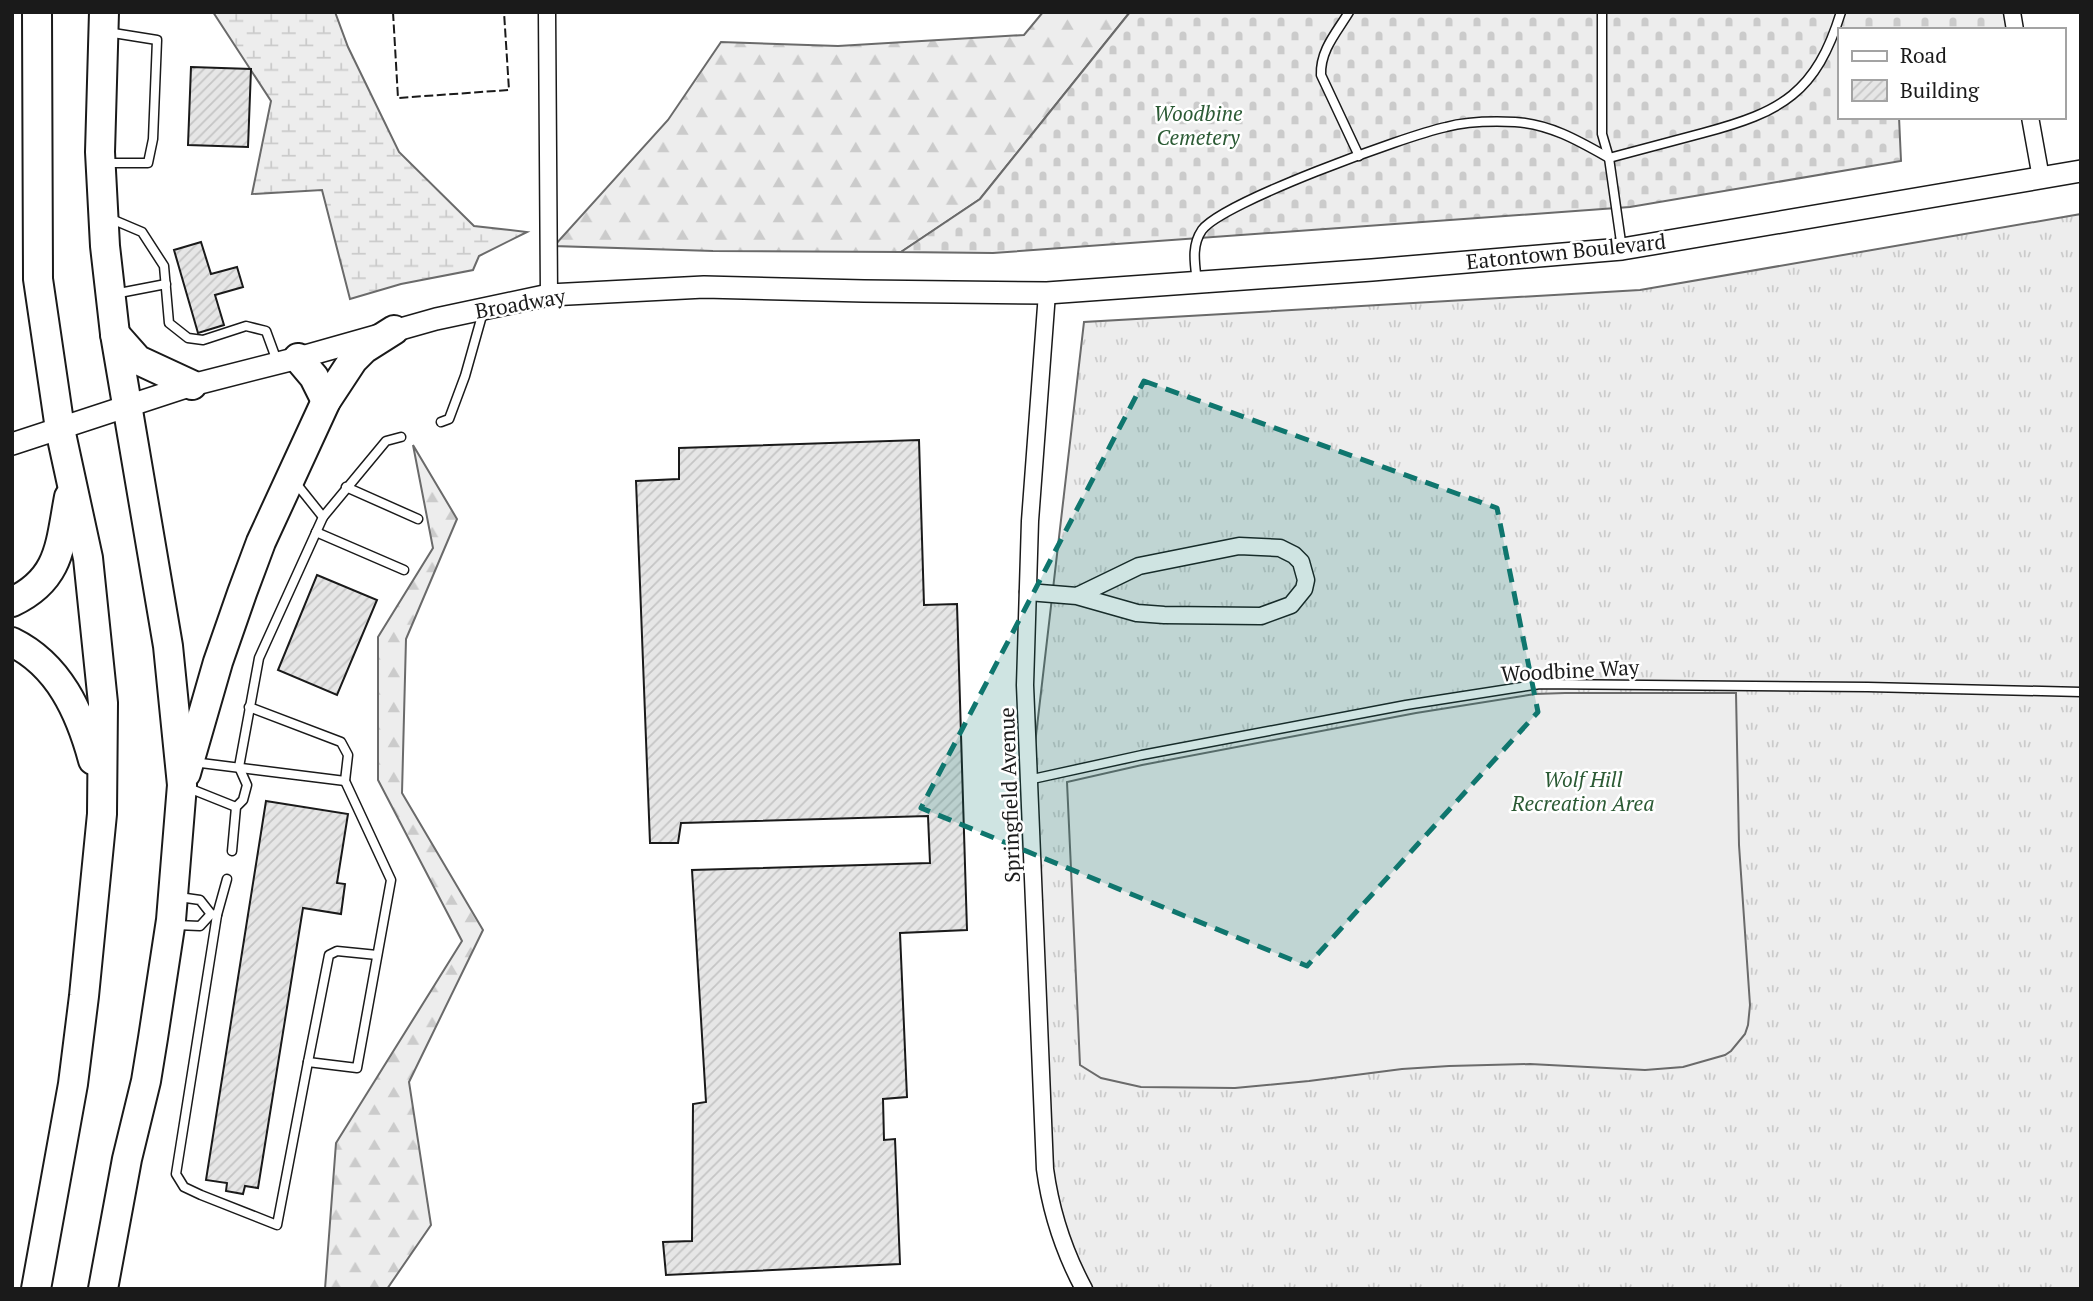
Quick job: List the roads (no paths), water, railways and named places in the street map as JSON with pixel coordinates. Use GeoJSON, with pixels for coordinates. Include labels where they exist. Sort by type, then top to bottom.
{"type":"FeatureCollection","features":[{"type":"Feature","properties":{"kind":"highway"},"geometry":{"type":"LineString","coordinates":[[36,1289],[73,1084],[98,867],[102,814],[103,703],[88,558],[60,429],[38,279],[37,12]]}},
{"type":"Feature","properties":{"kind":"highway"},"geometry":{"type":"LineString","coordinates":[[103,22],[101,163],[110,294],[168,646],[184,769],[170,925],[146,1081],[127,1159],[103,1289]]}},
{"type":"Feature","properties":{"kind":"highway"},"geometry":{"type":"LineString","coordinates":[[184,769],[218,662],[261,542],[326,401],[353,360],[364,349],[394,330]]}},
{"type":"Feature","properties":{"kind":"highway"},"geometry":{"type":"LineString","coordinates":[[115,334],[138,360],[192,385]]}},
{"type":"Feature","properties":{"kind":"highway"},"geometry":{"type":"LineString","coordinates":[[288,361],[314,377],[326,401]]}},
{"type":"Feature","properties":{"kind":"highway"},"geometry":{"type":"LineString","coordinates":[[12,602],[28,595],[41,584],[58,558],[72,480]]}},
{"type":"Feature","properties":{"kind":"highway"},"geometry":{"type":"LineString","coordinates":[[12,642],[43,663],[64,689],[85,730],[101,790]]}},
{"type":"Feature","properties":{"kind":"street"},"geometry":{"type":"LineString","coordinates":[[547,12],[549,295]]}},
{"type":"Feature","properties":{"kind":"street"},"geometry":{"type":"LineString","coordinates":[[2031,119],[2041,178]]}},
{"type":"Feature","properties":{"kind":"street","name":"Eatontown Boulevard"},"geometry":{"type":"LineString","coordinates":[[1047,293],[1622,249],[2081,171]]}},
{"type":"Feature","properties":{"kind":"street","name":"Broadway"},"geometry":{"type":"LineString","coordinates":[[12,444],[192,385],[394,330],[549,295],[704,287],[1047,293]]}},
{"type":"Feature","properties":{"kind":"street","name":"Springfield Avenue"},"geometry":{"type":"LineString","coordinates":[[1047,293],[1033,465],[1028,592],[1028,780],[1045,1169],[1057,1230],[1084,1289]]}},
{"type":"Feature","properties":{"kind":"street"},"geometry":{"type":"LineString","coordinates":[[1028,592],[1077,596],[1137,613],[1261,616],[1291,605],[1304,589],[1306,580],[1301,562],[1280,548],[1239,547],[1139,566],[1077,596]]}},
{"type":"Feature","properties":{"kind":"lane"},"geometry":{"type":"LineString","coordinates":[[1349,12],[1323,54],[1321,75],[1359,156]]}},
{"type":"Feature","properties":{"kind":"lane"},"geometry":{"type":"LineString","coordinates":[[1602,12],[1602,134],[1609,158],[1622,249]]}},
{"type":"Feature","properties":{"kind":"lane"},"geometry":{"type":"LineString","coordinates":[[1197,282],[1194,246],[1200,233],[1212,221],[1267,192],[1444,127],[1482,122],[1515,122],[1556,130],[1609,158],[1745,122],[1781,104],[1805,83],[1831,41],[1841,12]]}},
{"type":"Feature","properties":{"kind":"lane"},"geometry":{"type":"LineString","coordinates":[[101,163],[148,163],[153,139],[157,40],[103,22]]}},
{"type":"Feature","properties":{"kind":"lane"},"geometry":{"type":"LineString","coordinates":[[103,215],[142,232],[164,266],[170,323],[188,338],[203,340],[246,326],[266,331],[288,361]]}},
{"type":"Feature","properties":{"kind":"lane"},"geometry":{"type":"LineString","coordinates":[[110,294],[166,284]]}},
{"type":"Feature","properties":{"kind":"lane"},"geometry":{"type":"LineString","coordinates":[[441,422],[449,419],[465,376],[484,309]]}},
{"type":"Feature","properties":{"kind":"lane"},"geometry":{"type":"LineString","coordinates":[[232,851],[236,807],[243,800],[247,785],[239,767],[259,658],[323,517],[386,441],[401,437]]}},
{"type":"Feature","properties":{"kind":"lane"},"geometry":{"type":"LineString","coordinates":[[291,477],[323,517]]}},
{"type":"Feature","properties":{"kind":"lane"},"geometry":{"type":"LineString","coordinates":[[346,488],[418,519]]}},
{"type":"Feature","properties":{"kind":"lane"},"geometry":{"type":"LineString","coordinates":[[316,532],[404,570]]}},
{"type":"Feature","properties":{"kind":"lane","name":"Woodbine Way"},"geometry":{"type":"LineString","coordinates":[[1028,780],[1142,755],[1393,707],[1540,684],[2081,692]]}},
{"type":"Feature","properties":{"kind":"lane"},"geometry":{"type":"LineString","coordinates":[[249,707],[341,742],[348,755],[345,781],[391,880],[357,1068],[308,1062]]}},
{"type":"Feature","properties":{"kind":"lane"},"geometry":{"type":"LineString","coordinates":[[184,769],[239,767],[345,781]]}},
{"type":"Feature","properties":{"kind":"lane"},"geometry":{"type":"LineString","coordinates":[[184,769],[236,807]]}},
{"type":"Feature","properties":{"kind":"lane"},"geometry":{"type":"LineString","coordinates":[[227,879],[214,915],[176,1174],[184,1187],[277,1225],[329,955],[337,951],[377,955]]}},
{"type":"Feature","properties":{"kind":"lane"},"geometry":{"type":"LineString","coordinates":[[173,895],[200,900],[214,915]]}},
{"type":"Feature","properties":{"kind":"lane"},"geometry":{"type":"LineString","coordinates":[[170,925],[200,926],[214,915]]}},
{"type":"Feature","properties":{"kind":"park label","name":"Woodbine Cemetery"},"geometry":{"type":"Point","coordinates":[1198,125]}},
{"type":"Feature","properties":{"kind":"park label","name":"Wolf Hill Recreation Area"},"geometry":{"type":"Point","coordinates":[1583,791]}}]}
